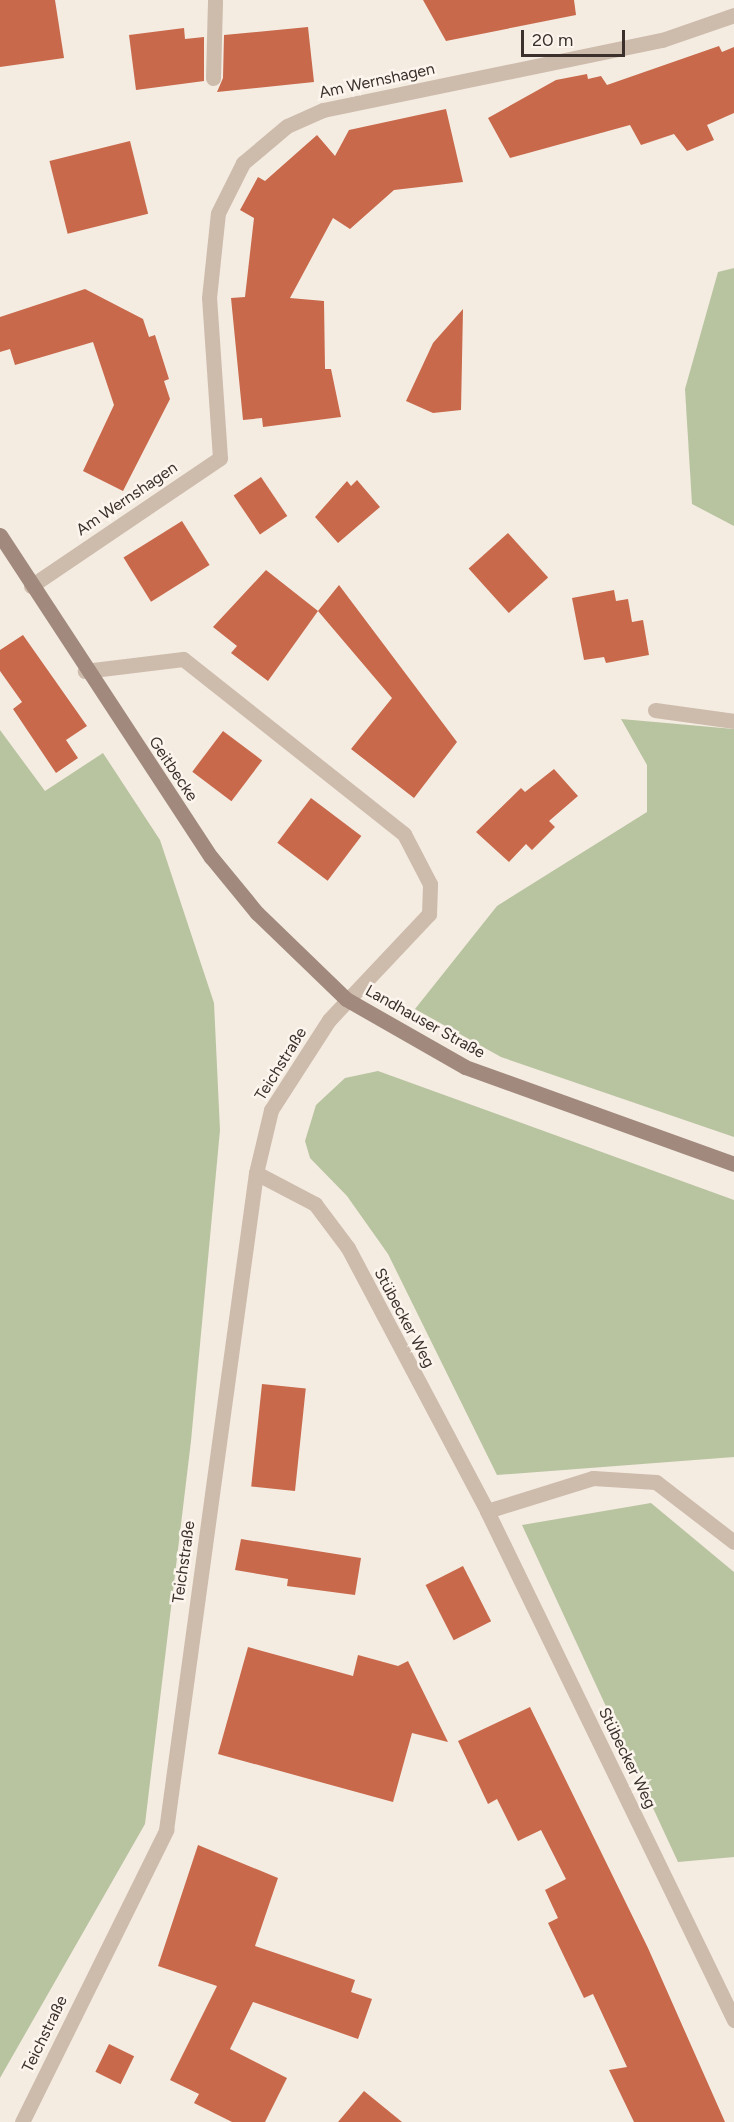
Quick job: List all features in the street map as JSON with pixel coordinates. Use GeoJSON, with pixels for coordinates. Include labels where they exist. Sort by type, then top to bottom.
{"type":"FeatureCollection","features":[{"type":"Feature","properties":{"kind":"street"},"geometry":{"type":"LineString","coordinates":[[213,78],[215,0]]}},
{"type":"Feature","properties":{"kind":"street","name":"Am Wernshagen"},"geometry":{"type":"LineString","coordinates":[[31,586],[220,458],[209,298],[218,213],[243,163],[287,126],[323,110],[662,40],[734,15]]}},
{"type":"Feature","properties":{"kind":"street","name":"Geitbecke"},"geometry":{"type":"LineString","coordinates":[[0,536],[85,671],[211,857],[256,913],[346,999]]}},
{"type":"Feature","properties":{"kind":"street","name":"Landhauser Straße"},"geometry":{"type":"LineString","coordinates":[[85,671],[183,659],[404,834],[430,884],[429,914],[346,999],[465,1067],[734,1164]]}},
{"type":"Feature","properties":{"kind":"street"},"geometry":{"type":"LineString","coordinates":[[655,710],[734,721]]}},
{"type":"Feature","properties":{"kind":"street","name":"Teichstraße"},"geometry":{"type":"LineString","coordinates":[[22,2122],[166,1830],[256,1173],[271,1110],[346,999]]}},
{"type":"Feature","properties":{"kind":"street","name":"Stübecker Weg"},"geometry":{"type":"LineString","coordinates":[[256,1173],[315,1204],[348,1248],[487,1511],[734,2020]]}},
{"type":"Feature","properties":{"kind":"street"},"geometry":{"type":"LineString","coordinates":[[487,1511],[593,1478],[656,1482],[734,1542]]}},
{"type":"Feature","properties":{"kind":"green space"},"geometry":{"type":"Polygon","coordinates":[[[734,268],[734,526],[692,504],[685,389],[718,272],[734,268]]]}},
{"type":"Feature","properties":{"kind":"green space"},"geometry":{"type":"Polygon","coordinates":[[[621,719],[734,729],[734,1137],[501,1057],[415,1009],[497,906],[647,812],[647,765],[621,719]]]}},
{"type":"Feature","properties":{"kind":"green space"},"geometry":{"type":"Polygon","coordinates":[[[0,730],[45,791],[103,753],[160,840],[214,1003],[220,1130],[191,1441],[145,1824],[0,2078],[0,730]]]}},
{"type":"Feature","properties":{"kind":"green space"},"geometry":{"type":"Polygon","coordinates":[[[378,1071],[734,1200],[734,1457],[497,1475],[388,1254],[347,1196],[310,1158],[305,1141],[316,1105],[345,1078],[378,1071]]]}},
{"type":"Feature","properties":{"kind":"green space"},"geometry":{"type":"Polygon","coordinates":[[[651,1503],[734,1572],[734,1857],[678,1862],[522,1525],[651,1503]]]}},
{"type":"Feature","properties":{"kind":"building"},"geometry":{"type":"Polygon","coordinates":[[[0,0],[55,0],[64,58],[0,67],[0,0]]]}},
{"type":"Feature","properties":{"kind":"building"},"geometry":{"type":"Polygon","coordinates":[[[423,0],[574,0],[576,15],[446,41],[423,0]]]}},
{"type":"Feature","properties":{"kind":"building"},"geometry":{"type":"Polygon","coordinates":[[[308,27],[314,82],[217,92],[223,78],[224,35],[308,27]]]}},
{"type":"Feature","properties":{"kind":"building"},"geometry":{"type":"Polygon","coordinates":[[[184,28],[185,39],[204,37],[204,81],[136,90],[129,35],[184,28]]]}},
{"type":"Feature","properties":{"kind":"building"},"geometry":{"type":"Polygon","coordinates":[[[719,46],[722,52],[734,47],[734,113],[707,125],[714,140],[687,151],[674,134],[641,145],[630,125],[510,158],[488,118],[556,80],[587,74],[588,79],[601,76],[607,85],[719,46]]]}},
{"type":"Feature","properties":{"kind":"building"},"geometry":{"type":"Polygon","coordinates":[[[446,109],[463,182],[394,190],[350,229],[333,218],[290,298],[324,301],[325,369],[331,369],[341,417],[263,427],[262,418],[243,420],[231,298],[245,297],[254,218],[240,210],[258,177],[265,181],[317,135],[335,156],[349,130],[446,109]]]}},
{"type":"Feature","properties":{"kind":"building"},"geometry":{"type":"Polygon","coordinates":[[[130,141],[148,214],[68,234],[49,161],[130,141]]]}},
{"type":"Feature","properties":{"kind":"building"},"geometry":{"type":"Polygon","coordinates":[[[85,289],[143,319],[149,337],[155,335],[169,379],[164,381],[170,399],[123,491],[83,471],[114,405],[93,342],[15,365],[10,349],[0,352],[0,317],[85,289]]]}},
{"type":"Feature","properties":{"kind":"building"},"geometry":{"type":"Polygon","coordinates":[[[463,309],[461,410],[433,413],[406,401],[433,343],[463,309]]]}},
{"type":"Feature","properties":{"kind":"building"},"geometry":{"type":"Polygon","coordinates":[[[261,477],[287,516],[260,534],[234,495],[261,477]]]}},
{"type":"Feature","properties":{"kind":"building"},"geometry":{"type":"Polygon","coordinates":[[[357,480],[380,507],[338,543],[315,517],[347,481],[351,486],[357,480]]]}},
{"type":"Feature","properties":{"kind":"building"},"geometry":{"type":"Polygon","coordinates":[[[182,521],[210,565],[151,602],[123,558],[182,521]]]}},
{"type":"Feature","properties":{"kind":"building"},"geometry":{"type":"Polygon","coordinates":[[[508,533],[548,578],[509,613],[469,568],[508,533]]]}},
{"type":"Feature","properties":{"kind":"building"},"geometry":{"type":"Polygon","coordinates":[[[266,570],[318,611],[268,681],[231,653],[237,646],[213,627],[266,570]]]}},
{"type":"Feature","properties":{"kind":"building"},"geometry":{"type":"Polygon","coordinates":[[[339,585],[457,742],[414,798],[351,749],[392,698],[318,611],[339,585]]]}},
{"type":"Feature","properties":{"kind":"building"},"geometry":{"type":"Polygon","coordinates":[[[614,590],[616,601],[628,599],[632,622],[643,620],[649,655],[606,663],[604,657],[584,660],[572,598],[614,590]]]}},
{"type":"Feature","properties":{"kind":"building"},"geometry":{"type":"Polygon","coordinates":[[[23,635],[87,726],[66,740],[78,758],[56,773],[13,709],[22,702],[0,671],[0,650],[23,635]]]}},
{"type":"Feature","properties":{"kind":"building"},"geometry":{"type":"Polygon","coordinates":[[[223,731],[262,760],[231,801],[192,772],[223,731]]]}},
{"type":"Feature","properties":{"kind":"building"},"geometry":{"type":"Polygon","coordinates":[[[554,769],[578,796],[549,821],[555,827],[532,850],[526,844],[509,862],[476,832],[521,788],[525,792],[554,769]]]}},
{"type":"Feature","properties":{"kind":"building"},"geometry":{"type":"Polygon","coordinates":[[[311,798],[361,836],[328,881],[277,843],[311,798]]]}},
{"type":"Feature","properties":{"kind":"building"},"geometry":{"type":"Polygon","coordinates":[[[262,1384],[306,1389],[295,1491],[251,1486],[262,1384]]]}},
{"type":"Feature","properties":{"kind":"building"},"geometry":{"type":"Polygon","coordinates":[[[241,1539],[361,1558],[355,1595],[287,1586],[288,1579],[235,1570],[241,1539]]]}},
{"type":"Feature","properties":{"kind":"building"},"geometry":{"type":"Polygon","coordinates":[[[463,1566],[491,1621],[454,1640],[426,1585],[463,1566]]]}},
{"type":"Feature","properties":{"kind":"building"},"geometry":{"type":"Polygon","coordinates":[[[248,1647],[353,1676],[358,1655],[398,1666],[408,1661],[448,1742],[412,1733],[393,1802],[218,1754],[248,1647]]]}},
{"type":"Feature","properties":{"kind":"building"},"geometry":{"type":"Polygon","coordinates":[[[530,1707],[648,1948],[725,2122],[634,2122],[609,2070],[627,2067],[593,1994],[584,1998],[548,1923],[558,1918],[545,1890],[566,1879],[541,1830],[518,1841],[497,1799],[488,1804],[458,1741],[530,1707]]]}},
{"type":"Feature","properties":{"kind":"building"},"geometry":{"type":"Polygon","coordinates":[[[198,1845],[278,1878],[255,1946],[355,1980],[351,1992],[372,1999],[358,2039],[253,2002],[230,2049],[287,2078],[265,2122],[232,2122],[194,2103],[199,2094],[170,2080],[217,1986],[158,1966],[198,1845]]]}},
{"type":"Feature","properties":{"kind":"building"},"geometry":{"type":"Polygon","coordinates":[[[109,2044],[134,2056],[121,2084],[95,2072],[109,2044]]]}},
{"type":"Feature","properties":{"kind":"building"},"geometry":{"type":"Polygon","coordinates":[[[364,2091],[402,2122],[338,2122],[364,2091]]]}}]}
